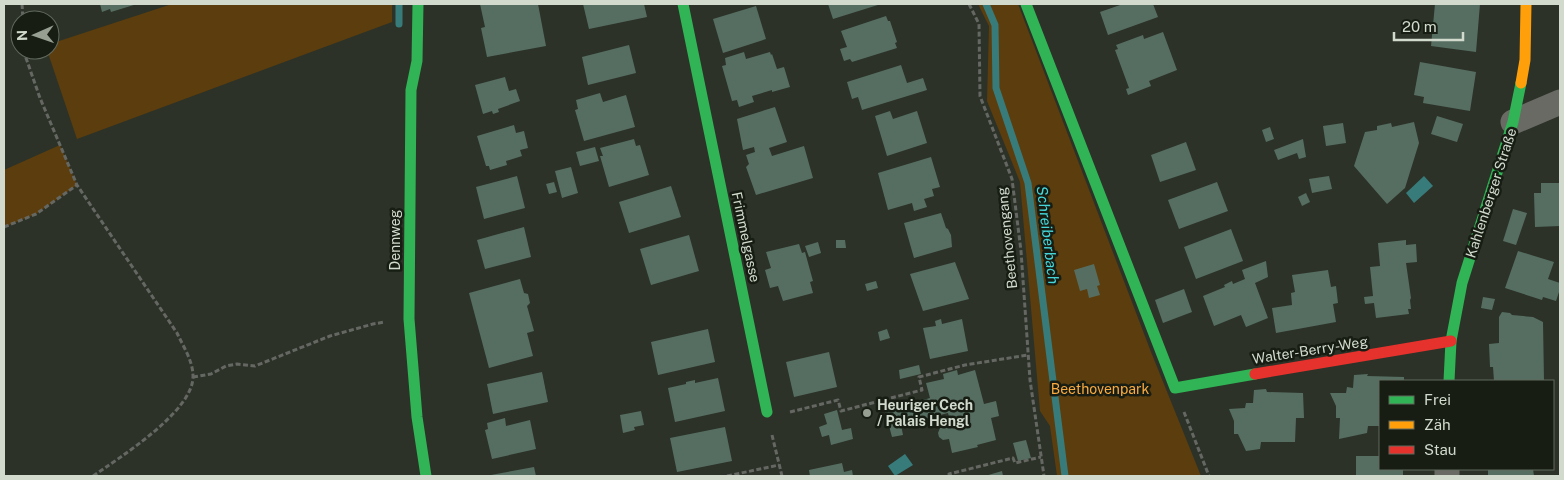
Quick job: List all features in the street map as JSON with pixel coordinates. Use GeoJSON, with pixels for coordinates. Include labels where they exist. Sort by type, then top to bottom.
{"type":"FeatureCollection","features":[{"type":"Feature","properties":{"kind":"street","name":"Dennweg"},"geometry":{"type":"LineString","coordinates":[[418,4],[417,61],[411,90],[409,319],[417,417],[426,476]]}},
{"type":"Feature","properties":{"kind":"street","name":"Frimmelgasse"},"geometry":{"type":"LineString","coordinates":[[682,4],[768,414]]}},
{"type":"Feature","properties":{"kind":"street"},"geometry":{"type":"LineString","coordinates":[[1026,4],[1175,388]]}},
{"type":"Feature","properties":{"kind":"street","name":"Kahlenberger Straße"},"geometry":{"type":"LineString","coordinates":[[1449,380],[1451,341],[1462,284],[1513,122],[1525,60],[1526,4]]}},
{"type":"Feature","properties":{"kind":"street"},"geometry":{"type":"LineString","coordinates":[[1513,122],[1560,102]]}},
{"type":"Feature","properties":{"kind":"street","name":"Walter-Berry-Weg"},"geometry":{"type":"LineString","coordinates":[[1175,388],[1187,388],[1240,377],[1451,341]]}},
{"type":"Feature","properties":{"kind":"path","name":"Beethovengang"},"geometry":{"type":"LineString","coordinates":[[969,4],[979,24],[980,96],[1012,179],[1021,251],[1030,380],[1044,476]]}},
{"type":"Feature","properties":{"kind":"path"},"geometry":{"type":"LineString","coordinates":[[27,60],[40,98],[77,186],[177,333],[188,357],[193,377],[188,394],[166,422],[141,444],[93,476]]}},
{"type":"Feature","properties":{"kind":"path"},"geometry":{"type":"LineString","coordinates":[[4,227],[36,214],[77,186]]}},
{"type":"Feature","properties":{"kind":"path"},"geometry":{"type":"LineString","coordinates":[[193,377],[211,374],[226,366],[237,364],[255,366],[339,334],[372,324],[409,319]]}},
{"type":"Feature","properties":{"kind":"path"},"geometry":{"type":"LineString","coordinates":[[782,476],[768,414],[838,400],[841,410],[922,390],[919,377],[965,365],[1028,355]]}},
{"type":"Feature","properties":{"kind":"path"},"geometry":{"type":"LineString","coordinates":[[1175,388],[1209,476]]}},
{"type":"Feature","properties":{"kind":"path"},"geometry":{"type":"LineString","coordinates":[[950,476],[949,474],[1013,458],[1015,463],[1041,458]]}},
{"type":"Feature","properties":{"kind":"path"},"geometry":{"type":"LineString","coordinates":[[727,476],[779,465]]}},
{"type":"Feature","properties":{"kind":"green space"},"geometry":{"type":"Polygon","coordinates":[[[172,4],[392,4],[392,22],[77,139],[50,60],[60,60],[60,41],[172,4]]]}},
{"type":"Feature","properties":{"kind":"green space","name":"Beethovenpark"},"geometry":{"type":"Polygon","coordinates":[[[978,4],[1018,4],[1151,352],[1201,476],[1057,476],[1050,426],[1040,411],[1020,182],[987,101],[989,26],[978,4]]]}},
{"type":"Feature","properties":{"kind":"green space"},"geometry":{"type":"Polygon","coordinates":[[[60,145],[77,185],[36,214],[4,227],[4,170],[60,145]]]}},
{"type":"Feature","properties":{"kind":"water"},"geometry":{"type":"Polygon","coordinates":[[[1424,176],[1433,186],[1414,203],[1406,193],[1424,176]]]}},
{"type":"Feature","properties":{"kind":"water"},"geometry":{"type":"Polygon","coordinates":[[[905,454],[913,465],[895,476],[888,466],[905,454]]]}},
{"type":"Feature","properties":{"kind":"building"},"geometry":{"type":"Polygon","coordinates":[[[100,4],[137,4],[111,12],[110,9],[102,12],[100,4]]]}},
{"type":"Feature","properties":{"kind":"building"},"geometry":{"type":"Polygon","coordinates":[[[480,4],[538,4],[546,46],[487,57],[481,28],[485,27],[480,4]]]}},
{"type":"Feature","properties":{"kind":"building"},"geometry":{"type":"Polygon","coordinates":[[[583,4],[644,4],[647,17],[589,29],[583,4]]]}},
{"type":"Feature","properties":{"kind":"building"},"geometry":{"type":"Polygon","coordinates":[[[828,4],[881,4],[833,19],[828,4]]]}},
{"type":"Feature","properties":{"kind":"building"},"geometry":{"type":"Polygon","coordinates":[[[1123,4],[1153,4],[1158,17],[1108,35],[1100,12],[1123,4]]]}},
{"type":"Feature","properties":{"kind":"building"},"geometry":{"type":"Polygon","coordinates":[[[1435,4],[1480,4],[1476,52],[1431,46],[1435,4]]]}},
{"type":"Feature","properties":{"kind":"building"},"geometry":{"type":"Polygon","coordinates":[[[756,6],[766,39],[723,53],[713,19],[756,6]]]}},
{"type":"Feature","properties":{"kind":"building"},"geometry":{"type":"Polygon","coordinates":[[[886,16],[888,21],[890,21],[897,42],[895,43],[897,48],[852,62],[850,59],[844,61],[840,49],[847,47],[841,31],[886,16]]]}},
{"type":"Feature","properties":{"kind":"building"},"geometry":{"type":"Polygon","coordinates":[[[1163,32],[1177,70],[1149,81],[1151,86],[1128,95],[1126,89],[1129,88],[1115,50],[1118,49],[1116,45],[1143,35],[1144,39],[1163,32]]]}},
{"type":"Feature","properties":{"kind":"building"},"geometry":{"type":"Polygon","coordinates":[[[629,45],[636,73],[588,85],[582,57],[629,45]]]}},
{"type":"Feature","properties":{"kind":"building"},"geometry":{"type":"Polygon","coordinates":[[[744,52],[746,59],[770,52],[777,69],[784,67],[790,87],[752,96],[754,102],[739,107],[737,100],[732,101],[722,66],[726,65],[725,58],[744,52]]]}},
{"type":"Feature","properties":{"kind":"building"},"geometry":{"type":"Polygon","coordinates":[[[1420,62],[1476,72],[1470,111],[1423,103],[1424,97],[1414,95],[1420,62]]]}},
{"type":"Feature","properties":{"kind":"building"},"geometry":{"type":"Polygon","coordinates":[[[901,65],[907,83],[923,78],[927,90],[862,110],[858,97],[852,99],[847,82],[901,65]]]}},
{"type":"Feature","properties":{"kind":"building"},"geometry":{"type":"Polygon","coordinates":[[[505,77],[509,91],[516,89],[520,101],[498,109],[499,112],[493,114],[492,111],[483,114],[475,85],[505,77]]]}},
{"type":"Feature","properties":{"kind":"building"},"geometry":{"type":"Polygon","coordinates":[[[600,93],[603,102],[626,95],[635,127],[584,141],[575,110],[578,109],[576,100],[600,93]]]}},
{"type":"Feature","properties":{"kind":"building"},"geometry":{"type":"Polygon","coordinates":[[[775,107],[787,142],[769,148],[772,156],[804,146],[813,178],[756,195],[746,167],[749,164],[746,155],[755,152],[754,147],[743,150],[737,119],[775,107]]]}},
{"type":"Feature","properties":{"kind":"building"},"geometry":{"type":"Polygon","coordinates":[[[890,111],[893,119],[917,111],[927,143],[887,156],[875,116],[890,111]]]}},
{"type":"Feature","properties":{"kind":"building"},"geometry":{"type":"Polygon","coordinates":[[[1437,116],[1463,124],[1457,142],[1431,134],[1437,116]]]}},
{"type":"Feature","properties":{"kind":"building"},"geometry":{"type":"Polygon","coordinates":[[[1414,122],[1419,143],[1405,188],[1387,204],[1354,166],[1365,132],[1377,130],[1377,126],[1391,123],[1392,127],[1414,122]]]}},
{"type":"Feature","properties":{"kind":"building"},"geometry":{"type":"Polygon","coordinates":[[[1343,123],[1346,143],[1326,146],[1323,126],[1343,123]]]}},
{"type":"Feature","properties":{"kind":"building"},"geometry":{"type":"Polygon","coordinates":[[[514,125],[516,133],[524,131],[528,148],[520,150],[522,156],[506,161],[507,165],[490,170],[489,166],[486,166],[477,136],[514,125]]]}},
{"type":"Feature","properties":{"kind":"building"},"geometry":{"type":"Polygon","coordinates":[[[1270,127],[1274,139],[1266,142],[1262,130],[1270,127]]]}},
{"type":"Feature","properties":{"kind":"building"},"geometry":{"type":"Polygon","coordinates":[[[634,139],[636,146],[640,145],[649,175],[609,187],[600,156],[603,156],[600,148],[634,139]]]}},
{"type":"Feature","properties":{"kind":"building"},"geometry":{"type":"Polygon","coordinates":[[[1303,139],[1306,157],[1299,159],[1297,153],[1278,160],[1274,150],[1303,139]]]}},
{"type":"Feature","properties":{"kind":"building"},"geometry":{"type":"Polygon","coordinates":[[[1186,142],[1196,170],[1160,182],[1151,155],[1186,142]]]}},
{"type":"Feature","properties":{"kind":"building"},"geometry":{"type":"Polygon","coordinates":[[[595,147],[599,161],[580,166],[576,152],[595,147]]]}},
{"type":"Feature","properties":{"kind":"building"},"geometry":{"type":"Polygon","coordinates":[[[931,157],[940,187],[932,189],[934,196],[924,199],[927,207],[914,211],[912,203],[888,210],[878,173],[931,157]]]}},
{"type":"Feature","properties":{"kind":"building"},"geometry":{"type":"Polygon","coordinates":[[[571,167],[578,193],[562,198],[555,171],[571,167]]]}},
{"type":"Feature","properties":{"kind":"building"},"geometry":{"type":"Polygon","coordinates":[[[517,176],[525,208],[484,219],[476,187],[517,176]]]}},
{"type":"Feature","properties":{"kind":"building"},"geometry":{"type":"Polygon","coordinates":[[[1329,176],[1332,189],[1312,193],[1309,179],[1329,176]]]}},
{"type":"Feature","properties":{"kind":"building"},"geometry":{"type":"Polygon","coordinates":[[[554,182],[557,192],[549,194],[546,184],[554,182]]]}},
{"type":"Feature","properties":{"kind":"building"},"geometry":{"type":"Polygon","coordinates":[[[1217,182],[1228,211],[1179,229],[1168,200],[1217,182]]]}},
{"type":"Feature","properties":{"kind":"building"},"geometry":{"type":"Polygon","coordinates":[[[1541,183],[1560,183],[1560,226],[1535,227],[1534,193],[1541,193],[1541,183]]]}},
{"type":"Feature","properties":{"kind":"building"},"geometry":{"type":"Polygon","coordinates":[[[671,186],[681,217],[629,233],[619,202],[671,186]]]}},
{"type":"Feature","properties":{"kind":"building"},"geometry":{"type":"Polygon","coordinates":[[[1306,193],[1310,202],[1302,206],[1298,197],[1306,193]]]}},
{"type":"Feature","properties":{"kind":"building"},"geometry":{"type":"Polygon","coordinates":[[[1513,209],[1527,213],[1516,245],[1503,241],[1513,209]]]}},
{"type":"Feature","properties":{"kind":"building"},"geometry":{"type":"Polygon","coordinates":[[[941,213],[946,228],[951,235],[952,247],[914,258],[904,223],[941,213]]]}},
{"type":"Feature","properties":{"kind":"building"},"geometry":{"type":"Polygon","coordinates":[[[524,227],[531,257],[485,269],[477,240],[524,227]]]}},
{"type":"Feature","properties":{"kind":"building"},"geometry":{"type":"Polygon","coordinates":[[[1231,229],[1243,261],[1196,279],[1184,247],[1231,229]]]}},
{"type":"Feature","properties":{"kind":"building"},"geometry":{"type":"Polygon","coordinates":[[[689,235],[699,271],[651,285],[640,249],[689,235]]]}},
{"type":"Feature","properties":{"kind":"building"},"geometry":{"type":"Polygon","coordinates":[[[836,240],[845,240],[846,248],[836,248],[836,240]]]}},
{"type":"Feature","properties":{"kind":"building"},"geometry":{"type":"Polygon","coordinates":[[[1406,240],[1406,245],[1416,244],[1417,262],[1406,263],[1411,309],[1408,309],[1409,314],[1376,318],[1374,303],[1365,304],[1364,297],[1373,296],[1370,267],[1380,266],[1378,243],[1406,240]]]}},
{"type":"Feature","properties":{"kind":"building"},"geometry":{"type":"Polygon","coordinates":[[[818,242],[821,253],[809,257],[805,246],[818,242]]]}},
{"type":"Feature","properties":{"kind":"building"},"geometry":{"type":"Polygon","coordinates":[[[799,244],[802,253],[805,252],[813,281],[810,282],[813,293],[783,301],[778,286],[770,288],[765,270],[771,268],[766,252],[799,244]]]}},
{"type":"Feature","properties":{"kind":"building"},"geometry":{"type":"Polygon","coordinates":[[[1518,251],[1554,262],[1548,279],[1560,283],[1556,301],[1543,297],[1542,300],[1505,288],[1518,251]]]}},
{"type":"Feature","properties":{"kind":"building"},"geometry":{"type":"Polygon","coordinates":[[[1266,261],[1268,277],[1255,283],[1268,318],[1246,327],[1241,315],[1214,326],[1203,296],[1225,287],[1224,285],[1232,281],[1233,284],[1245,279],[1242,270],[1266,261]]]}},
{"type":"Feature","properties":{"kind":"building"},"geometry":{"type":"Polygon","coordinates":[[[955,262],[969,299],[923,311],[910,274],[955,262]]]}},
{"type":"Feature","properties":{"kind":"building"},"geometry":{"type":"Polygon","coordinates":[[[1094,264],[1100,285],[1097,286],[1100,295],[1089,298],[1087,289],[1080,291],[1074,270],[1094,264]]]}},
{"type":"Feature","properties":{"kind":"building"},"geometry":{"type":"Polygon","coordinates":[[[1328,270],[1331,287],[1336,286],[1338,303],[1333,304],[1336,322],[1276,333],[1272,308],[1292,305],[1291,293],[1295,292],[1292,275],[1328,270]]]}},
{"type":"Feature","properties":{"kind":"building"},"geometry":{"type":"Polygon","coordinates":[[[520,279],[524,293],[528,294],[530,303],[527,306],[534,331],[527,333],[533,356],[489,368],[469,293],[520,279]]]}},
{"type":"Feature","properties":{"kind":"building"},"geometry":{"type":"Polygon","coordinates":[[[876,281],[878,288],[867,291],[865,284],[876,281]]]}},
{"type":"Feature","properties":{"kind":"building"},"geometry":{"type":"Polygon","coordinates":[[[1184,289],[1192,312],[1163,323],[1155,300],[1184,289]]]}},
{"type":"Feature","properties":{"kind":"building"},"geometry":{"type":"Polygon","coordinates":[[[1483,297],[1495,299],[1492,310],[1481,308],[1483,297]]]}},
{"type":"Feature","properties":{"kind":"building"},"geometry":{"type":"Polygon","coordinates":[[[1502,312],[1533,317],[1543,322],[1544,380],[1494,380],[1493,367],[1490,367],[1489,344],[1499,343],[1499,317],[1502,312]]]}},
{"type":"Feature","properties":{"kind":"building"},"geometry":{"type":"Polygon","coordinates":[[[941,319],[942,324],[962,319],[968,351],[930,359],[923,328],[936,326],[935,321],[941,319]]]}},
{"type":"Feature","properties":{"kind":"building"},"geometry":{"type":"Polygon","coordinates":[[[708,329],[715,362],[658,375],[651,342],[708,329]]]}},
{"type":"Feature","properties":{"kind":"building"},"geometry":{"type":"Polygon","coordinates":[[[887,329],[890,338],[880,341],[878,332],[887,329]]]}},
{"type":"Feature","properties":{"kind":"building"},"geometry":{"type":"Polygon","coordinates":[[[829,352],[837,387],[794,397],[786,362],[829,352]]]}},
{"type":"Feature","properties":{"kind":"building"},"geometry":{"type":"Polygon","coordinates":[[[919,365],[921,374],[900,379],[899,370],[919,365]]]}},
{"type":"Feature","properties":{"kind":"building"},"geometry":{"type":"Polygon","coordinates":[[[957,370],[958,375],[975,370],[984,404],[996,401],[999,416],[991,418],[996,440],[977,445],[978,447],[952,453],[949,439],[943,440],[939,437],[938,433],[940,428],[951,426],[948,413],[901,425],[903,435],[892,437],[885,411],[930,398],[926,383],[944,379],[943,374],[957,370]]]}},
{"type":"Feature","properties":{"kind":"building"},"geometry":{"type":"Polygon","coordinates":[[[542,372],[548,402],[493,414],[487,384],[542,372]]]}},
{"type":"Feature","properties":{"kind":"building"},"geometry":{"type":"Polygon","coordinates":[[[1368,374],[1367,376],[1404,377],[1404,380],[1379,380],[1379,426],[1368,426],[1367,433],[1339,439],[1340,418],[1336,418],[1336,406],[1330,393],[1346,393],[1347,387],[1353,388],[1354,375],[1368,374]]]}},
{"type":"Feature","properties":{"kind":"building"},"geometry":{"type":"Polygon","coordinates":[[[718,378],[725,411],[675,422],[668,388],[695,380],[695,383],[718,378]]]}},
{"type":"Feature","properties":{"kind":"building"},"geometry":{"type":"Polygon","coordinates":[[[1266,389],[1267,392],[1303,393],[1304,418],[1296,418],[1295,442],[1261,442],[1260,449],[1246,451],[1238,434],[1234,434],[1234,421],[1229,409],[1245,408],[1246,403],[1253,403],[1254,390],[1266,389]]]}},
{"type":"Feature","properties":{"kind":"building"},"geometry":{"type":"Polygon","coordinates":[[[837,410],[842,430],[851,428],[853,439],[831,445],[829,435],[822,437],[819,427],[827,424],[824,414],[837,410]]]}},
{"type":"Feature","properties":{"kind":"building"},"geometry":{"type":"Polygon","coordinates":[[[641,411],[644,425],[634,427],[635,430],[623,433],[620,415],[641,411]]]}},
{"type":"Feature","properties":{"kind":"building"},"geometry":{"type":"Polygon","coordinates":[[[505,418],[506,426],[530,420],[536,449],[492,459],[485,430],[488,429],[487,423],[505,418]]]}},
{"type":"Feature","properties":{"kind":"building"},"geometry":{"type":"Polygon","coordinates":[[[725,427],[732,461],[677,472],[670,438],[725,427]]]}},
{"type":"Feature","properties":{"kind":"building"},"geometry":{"type":"Polygon","coordinates":[[[1026,440],[1031,458],[1018,461],[1013,443],[1026,440]]]}},
{"type":"Feature","properties":{"kind":"building"},"geometry":{"type":"Polygon","coordinates":[[[1356,456],[1379,456],[1379,470],[1403,470],[1403,476],[1356,476],[1356,456]]]}},
{"type":"Feature","properties":{"kind":"building"},"geometry":{"type":"Polygon","coordinates":[[[842,463],[844,472],[852,470],[853,476],[810,476],[809,470],[842,463]]]}},
{"type":"Feature","properties":{"kind":"building"},"geometry":{"type":"Polygon","coordinates":[[[534,467],[536,476],[491,476],[491,475],[534,467]]]}},
{"type":"Feature","properties":{"kind":"building"},"geometry":{"type":"Polygon","coordinates":[[[1488,470],[1533,470],[1534,476],[1488,476],[1488,470]]]}},
{"type":"Feature","properties":{"kind":"building"},"geometry":{"type":"Polygon","coordinates":[[[1002,471],[1003,476],[985,476],[1002,471]]]}},
{"type":"Feature","properties":{"kind":"waterway"},"geometry":{"type":"LineString","coordinates":[[399,4],[399,24]]}},
{"type":"Feature","properties":{"kind":"waterway","name":"Schreiberbach"},"geometry":{"type":"LineString","coordinates":[[986,4],[995,25],[996,88],[1028,183],[1065,476]]}},
{"type":"Feature","properties":{"kind":"traffic: fast"},"geometry":{"type":"LineString","coordinates":[[418,4],[417,61],[411,90],[409,319],[417,417],[426,476]]}},
{"type":"Feature","properties":{"kind":"traffic: fast"},"geometry":{"type":"LineString","coordinates":[[683,4],[767,412]]}},
{"type":"Feature","properties":{"kind":"traffic: fast"},"geometry":{"type":"LineString","coordinates":[[1026,4],[1175,388],[1255,374]]}},
{"type":"Feature","properties":{"kind":"traffic: fast"},"geometry":{"type":"LineString","coordinates":[[1449,380],[1451,341],[1462,283],[1513,122],[1521,83]]}},
{"type":"Feature","properties":{"kind":"traffic: slow"},"geometry":{"type":"LineString","coordinates":[[1521,83],[1525,60],[1526,4]]}},
{"type":"Feature","properties":{"kind":"traffic: jam"},"geometry":{"type":"LineString","coordinates":[[1255,374],[1451,341]]}},
{"type":"Feature","properties":{"kind":"place","name":"Heuriger Cech / Palais Hengl"},"geometry":{"type":"Point","coordinates":[867,413]}}]}
